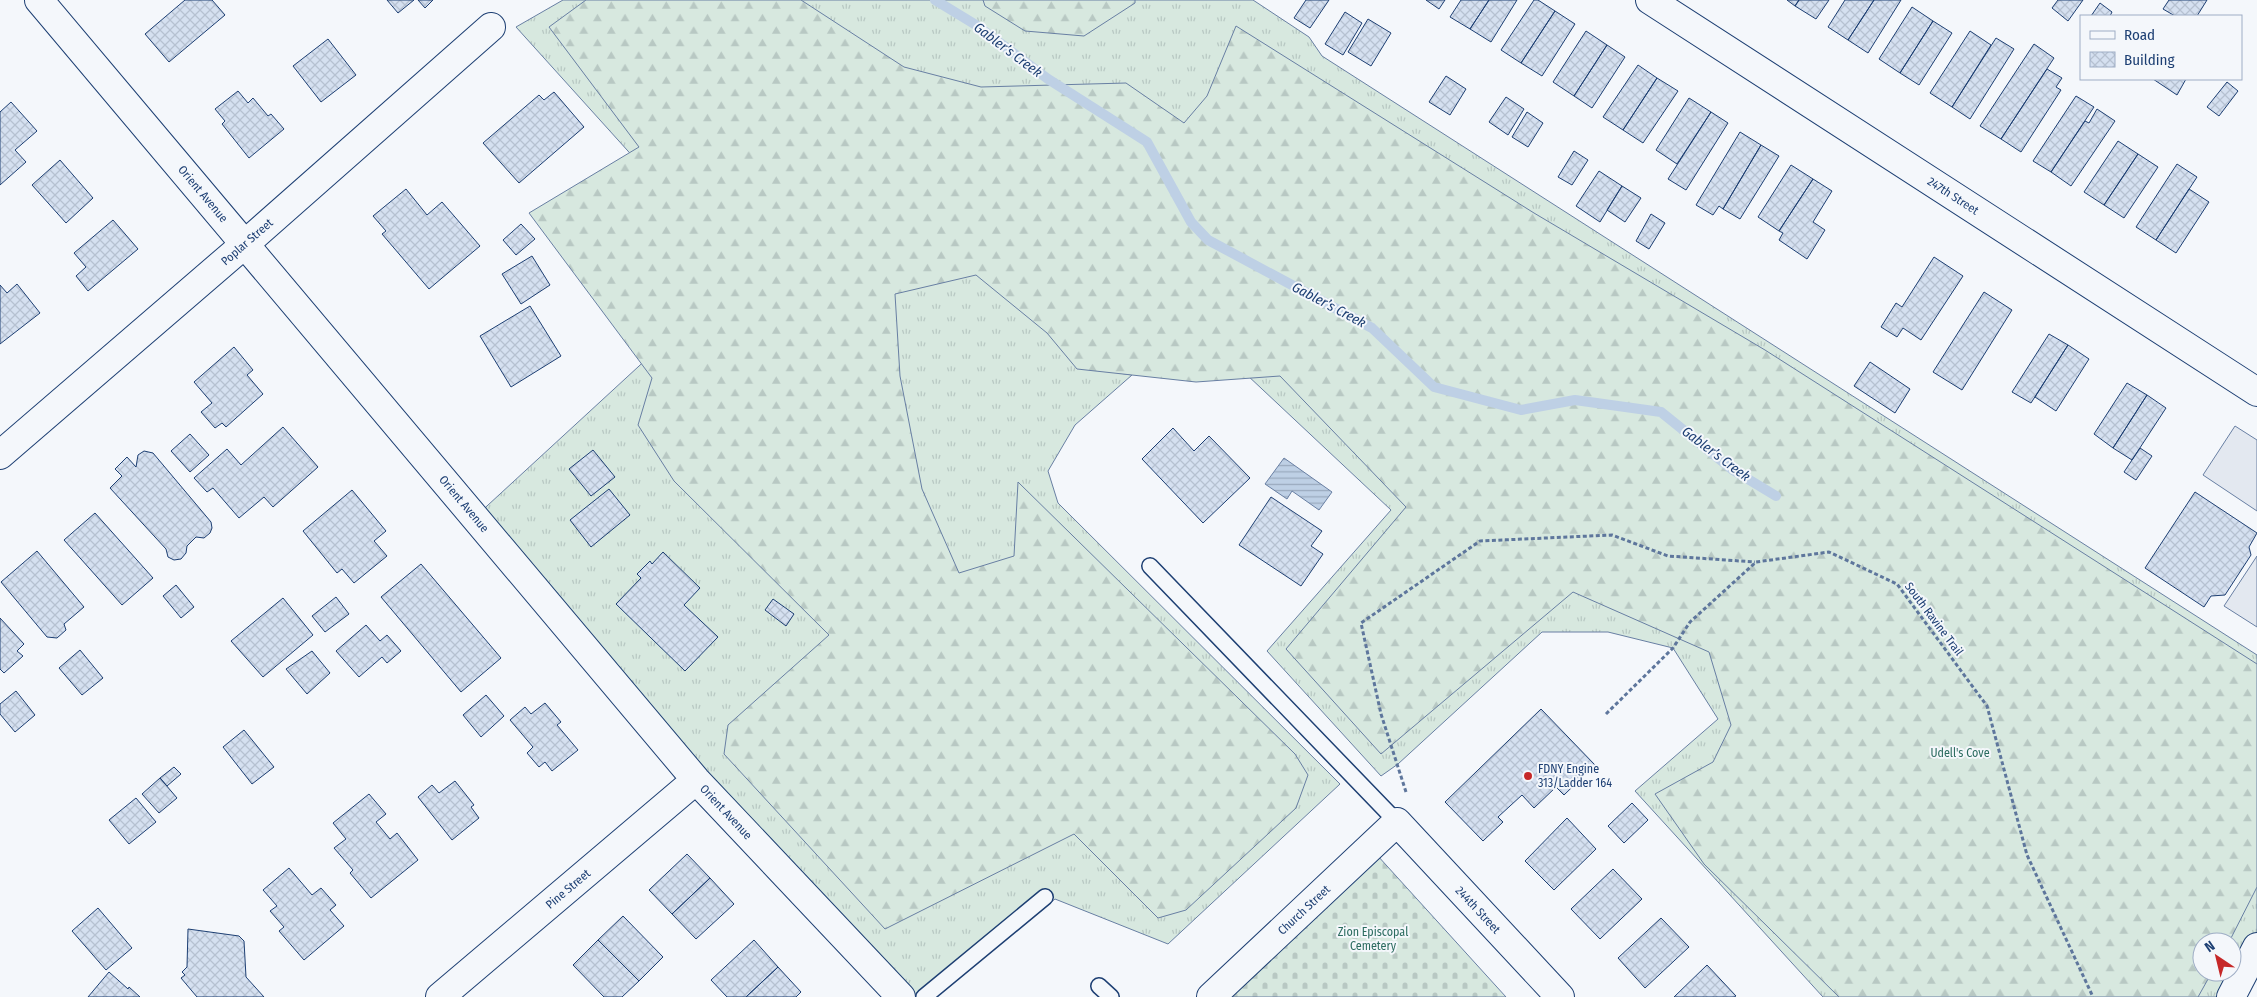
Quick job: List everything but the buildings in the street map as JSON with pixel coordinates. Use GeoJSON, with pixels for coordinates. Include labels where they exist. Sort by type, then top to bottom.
{"type":"FeatureCollection","features":[{"type":"Feature","properties":{"kind":"street","name":"Orient Avenue"},"geometry":{"type":"LineString","coordinates":[[39,0],[696,780],[901,997]]}},
{"type":"Feature","properties":{"kind":"street","name":"247th Street"},"geometry":{"type":"LineString","coordinates":[[1650,0],[2257,392]]}},
{"type":"Feature","properties":{"kind":"street","name":"Poplar Street"},"geometry":{"type":"LineString","coordinates":[[0,454],[245,244],[491,27]]}},
{"type":"Feature","properties":{"kind":"street","name":"Pine Street"},"geometry":{"type":"LineString","coordinates":[[440,997],[696,780]]}},
{"type":"Feature","properties":{"kind":"street","name":"Church Street"},"geometry":{"type":"LineString","coordinates":[[1211,997],[1402,811]]}},
{"type":"Feature","properties":{"kind":"street","name":"244th Street"},"geometry":{"type":"LineString","coordinates":[[1402,811],[1560,997]]}},
{"type":"Feature","properties":{"kind":"street"},"geometry":{"type":"LineString","coordinates":[[2230,997],[2257,947]]}},
{"type":"Feature","properties":{"kind":"lane"},"geometry":{"type":"LineString","coordinates":[[1150,566],[1402,811]]}},
{"type":"Feature","properties":{"kind":"lane"},"geometry":{"type":"LineString","coordinates":[[924,997],[1045,897]]}},
{"type":"Feature","properties":{"kind":"path","name":"South Ravine Trail"},"geometry":{"type":"LineString","coordinates":[[1402,811],[1361,623],[1480,541],[1612,535],[1668,556],[1756,562],[1830,552],[1897,584],[1987,706],[2027,855],[2093,997]]}},
{"type":"Feature","properties":{"kind":"path"},"geometry":{"type":"LineString","coordinates":[[1606,714],[1673,648],[1690,622],[1756,562]]}},
{"type":"Feature","properties":{"kind":"green space","name":"Udell's Cove"},"geometry":{"type":"Polygon","coordinates":[[[563,0],[1253,0],[1309,37],[1322,56],[2257,655],[2257,941],[2242,966],[2242,932],[2192,932],[2192,982],[2233,982],[2224,997],[1823,997],[1635,791],[1718,719],[1673,648],[1608,632],[1542,632],[1398,764],[1381,776],[1267,651],[1391,510],[1182,314],[1119,373],[1132,375],[1075,425],[1048,471],[1058,503],[1340,784],[1168,944],[1055,899],[932,997],[902,997],[475,517],[739,274],[516,27],[563,0]]]}},
{"type":"Feature","properties":{"kind":"green space","name":"Udell's Cove"},"geometry":{"type":"Polygon","coordinates":[[[586,0],[801,0],[904,67],[981,87],[1126,83],[1184,123],[1207,96],[1236,26],[1534,213],[1765,350],[2257,664],[2257,887],[2234,932],[2192,932],[2192,982],[2206,982],[2198,997],[1839,997],[1704,864],[1655,794],[1713,762],[1731,725],[1709,652],[1573,592],[1381,754],[1286,649],[1406,507],[1280,376],[1196,382],[1077,369],[1047,333],[976,275],[895,294],[900,376],[922,489],[959,573],[1014,556],[1018,482],[1295,754],[1308,775],[1296,808],[1186,910],[1158,918],[1074,834],[885,929],[724,754],[728,725],[829,635],[674,481],[638,425],[652,378],[529,213],[639,147],[549,27],[586,0]]]}},
{"type":"Feature","properties":{"kind":"green space"},"geometry":{"type":"Polygon","coordinates":[[[983,0],[1135,0],[1135,3],[1084,36],[1025,31],[985,6],[983,0]]]}},
{"type":"Feature","properties":{"kind":"green space","name":"Zion Episcopal Cemetery"},"geometry":{"type":"Polygon","coordinates":[[[1377,855],[1506,997],[1226,997],[1377,855]]]}},
{"type":"Feature","properties":{"kind":"shaded area"},"geometry":{"type":"Polygon","coordinates":[[[2235,426],[2257,440],[2257,511],[2203,475],[2235,426]]]}},
{"type":"Feature","properties":{"kind":"shaded area"},"geometry":{"type":"Polygon","coordinates":[[[2257,556],[2257,627],[2224,606],[2257,556]]]}},
{"type":"Feature","properties":{"kind":"water"},"geometry":{"type":"Polygon","coordinates":[[[1284,458],[1332,492],[1319,510],[1292,491],[1287,499],[1265,484],[1284,458]]]}},
{"type":"Feature","properties":{"kind":"waterway","name":"Gabler’s Creek"},"geometry":{"type":"LineString","coordinates":[[935,0],[976,25],[1048,79],[1147,142],[1191,222],[1208,240],[1372,328],[1434,387],[1521,410],[1575,400],[1661,412],[1733,470],[1776,496]]}},
{"type":"Feature","properties":{"kind":"place","name":"FDNY Engine 313/Ladder 164"},"geometry":{"type":"Point","coordinates":[1528,776]}}]}
